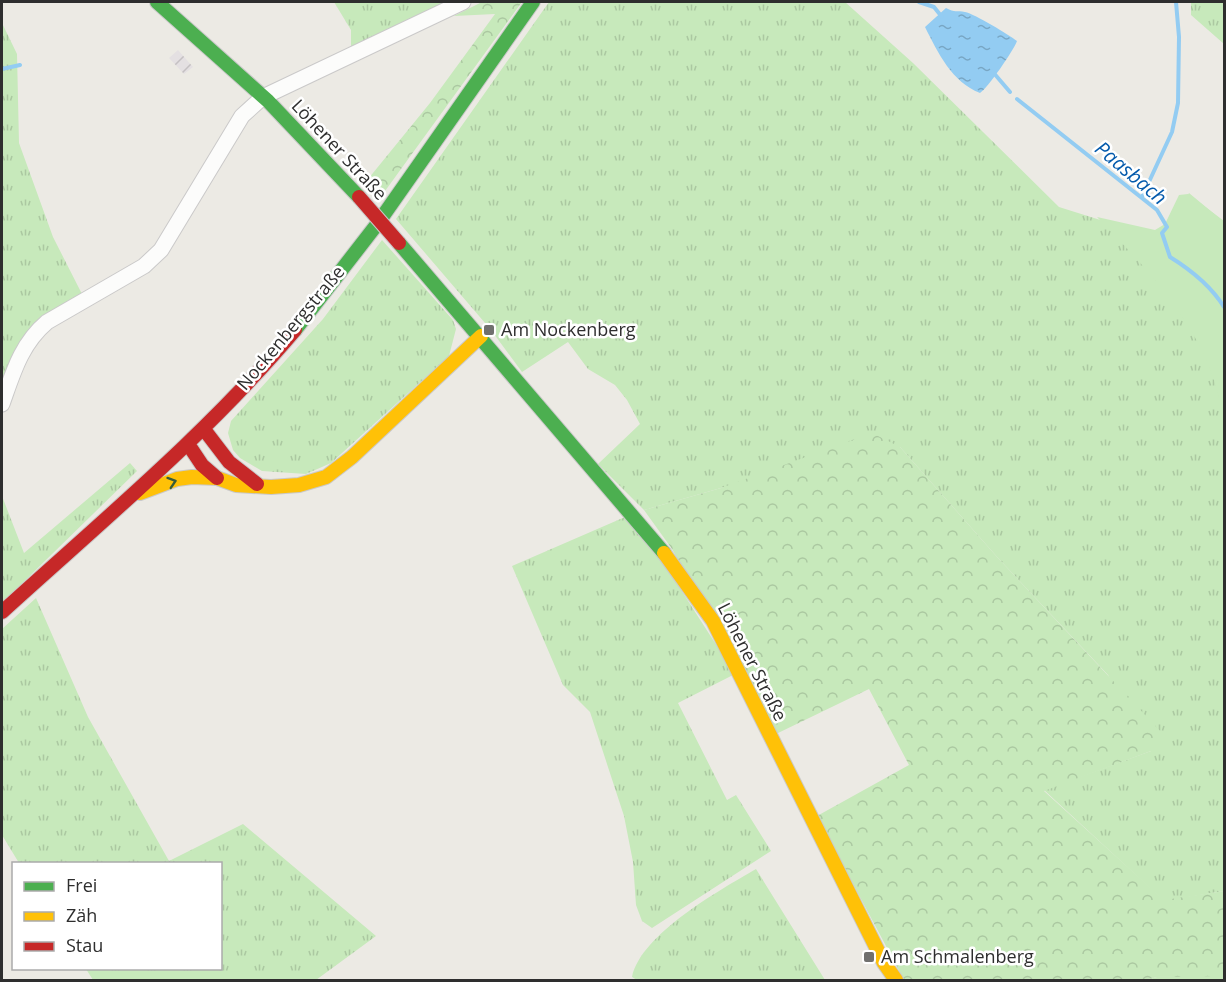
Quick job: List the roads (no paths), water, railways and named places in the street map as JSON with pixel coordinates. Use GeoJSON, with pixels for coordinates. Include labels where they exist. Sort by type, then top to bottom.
{"type":"FeatureCollection","features":[{"type":"Feature","properties":{"kind":"street","name":"Löhener Straße"},"geometry":{"type":"LineString","coordinates":[[159,2],[312,145],[481,336],[668,556],[713,621],[812,823],[884,963],[896,981]]}},
{"type":"Feature","properties":{"kind":"street"},"geometry":{"type":"LineString","coordinates":[[2,404],[24,346],[36,331],[47,322],[144,266],[161,250],[242,116],[263,97],[464,2]]}},
{"type":"Feature","properties":{"kind":"street","name":"Nockenbergstraße"},"geometry":{"type":"LineString","coordinates":[[2,612],[188,444],[277,351],[312,310],[533,2]]}},
{"type":"Feature","properties":{"kind":"street"},"geometry":{"type":"LineString","coordinates":[[188,444],[202,465],[217,478],[236,485],[286,486],[326,477],[352,457],[481,336]]}},
{"type":"Feature","properties":{"kind":"street"},"geometry":{"type":"LineString","coordinates":[[202,428],[229,462],[257,484]]}},
{"type":"Feature","properties":{"kind":"street"},"geometry":{"type":"LineString","coordinates":[[128,498],[177,479],[217,478]]}},
{"type":"Feature","properties":{"kind":"water"},"geometry":{"type":"Polygon","coordinates":[[[946,8],[976,17],[1017,41],[1000,69],[980,93],[961,82],[947,66],[925,27],[946,8]]]}},
{"type":"Feature","properties":{"kind":"waterway","name":"Paasbach"},"geometry":{"type":"LineString","coordinates":[[919,2],[934,7],[942,17]]}},
{"type":"Feature","properties":{"kind":"waterway"},"geometry":{"type":"LineString","coordinates":[[1142,197],[1172,132],[1178,103],[1179,37],[1176,2]]}},
{"type":"Feature","properties":{"kind":"waterway"},"geometry":{"type":"LineString","coordinates":[[2,69],[20,65]]}},
{"type":"Feature","properties":{"kind":"waterway","name":"Paasbach"},"geometry":{"type":"LineString","coordinates":[[992,71],[1010,92]]}},
{"type":"Feature","properties":{"kind":"waterway","name":"Paasbach"},"geometry":{"type":"LineString","coordinates":[[1017,99],[1157,210],[1167,227],[1162,233],[1170,257],[1200,279],[1224,307]]}},
{"type":"Feature","properties":{"kind":"place","name":"Am Nockenberg"},"geometry":{"type":"Point","coordinates":[489,330]}},
{"type":"Feature","properties":{"kind":"place","name":"Am Schmalenberg"},"geometry":{"type":"Point","coordinates":[869,957]}}]}
